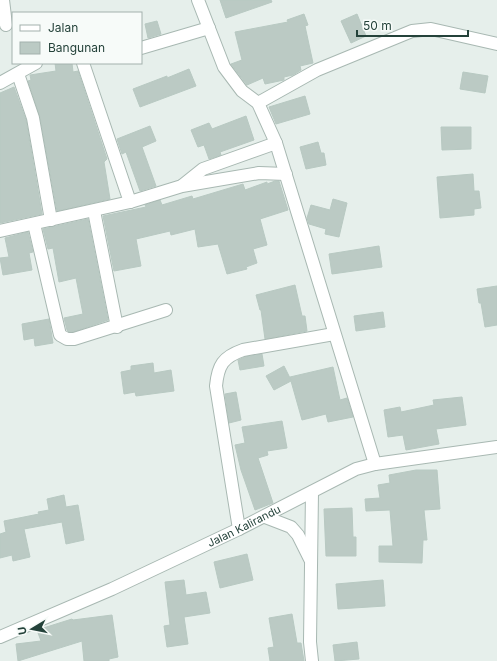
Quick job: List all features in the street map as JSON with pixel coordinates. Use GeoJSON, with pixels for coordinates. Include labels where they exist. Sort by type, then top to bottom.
{"type":"FeatureCollection","features":[{"type":"Feature","properties":{"kind":"street"},"geometry":{"type":"LineString","coordinates":[[3,0],[6,25]]}},
{"type":"Feature","properties":{"kind":"street"},"geometry":{"type":"LineString","coordinates":[[198,0],[224,66],[242,91],[258,103],[276,143],[374,464]]}},
{"type":"Feature","properties":{"kind":"street"},"geometry":{"type":"LineString","coordinates":[[142,48],[209,28]]}},
{"type":"Feature","properties":{"kind":"street"},"geometry":{"type":"LineString","coordinates":[[258,103],[318,70],[412,31],[431,29],[497,44]]}},
{"type":"Feature","properties":{"kind":"street"},"geometry":{"type":"LineString","coordinates":[[0,84],[34,64]]}},
{"type":"Feature","properties":{"kind":"street"},"geometry":{"type":"LineString","coordinates":[[83,64],[130,202]]}},
{"type":"Feature","properties":{"kind":"street"},"geometry":{"type":"LineString","coordinates":[[18,74],[33,118],[51,220]]}},
{"type":"Feature","properties":{"kind":"street"},"geometry":{"type":"LineString","coordinates":[[182,186],[203,169],[276,143]]}},
{"type":"Feature","properties":{"kind":"street"},"geometry":{"type":"LineString","coordinates":[[0,231],[130,202],[182,186],[259,173],[286,174]]}},
{"type":"Feature","properties":{"kind":"street"},"geometry":{"type":"LineString","coordinates":[[94,210],[117,327]]}},
{"type":"Feature","properties":{"kind":"street"},"geometry":{"type":"LineString","coordinates":[[34,224],[60,335],[67,339],[74,339],[117,327],[166,310]]}},
{"type":"Feature","properties":{"kind":"street"},"geometry":{"type":"LineString","coordinates":[[239,529],[216,386],[217,374],[223,362],[231,354],[243,350],[334,334]]}},
{"type":"Feature","properties":{"kind":"street","name":"Jalan Kalirandu"},"geometry":{"type":"LineString","coordinates":[[0,637],[112,589],[265,517],[356,469],[374,464],[497,447]]}},
{"type":"Feature","properties":{"kind":"street"},"geometry":{"type":"LineString","coordinates":[[312,492],[310,642],[312,661]]}},
{"type":"Feature","properties":{"kind":"street"},"geometry":{"type":"LineString","coordinates":[[265,517],[291,527],[298,534],[311,560]]}},
{"type":"Feature","properties":{"kind":"building"},"geometry":{"type":"Polygon","coordinates":[[[220,0],[271,0],[272,2],[226,18],[220,0]]]}},
{"type":"Feature","properties":{"kind":"building"},"geometry":{"type":"Polygon","coordinates":[[[304,14],[308,25],[305,26],[313,63],[300,66],[301,70],[293,75],[284,77],[284,80],[265,84],[263,78],[247,85],[231,64],[242,60],[235,32],[288,22],[287,20],[304,14]]]}},
{"type":"Feature","properties":{"kind":"building"},"geometry":{"type":"Polygon","coordinates":[[[357,14],[366,36],[351,43],[341,21],[357,14]]]}},
{"type":"Feature","properties":{"kind":"building"},"geometry":{"type":"Polygon","coordinates":[[[157,21],[161,34],[148,38],[145,24],[157,21]]]}},
{"type":"Feature","properties":{"kind":"building"},"geometry":{"type":"Polygon","coordinates":[[[55,64],[72,64],[73,72],[78,71],[107,159],[104,162],[110,199],[57,211],[40,117],[28,81],[31,80],[30,75],[56,71],[55,64]]]}},
{"type":"Feature","properties":{"kind":"building"},"geometry":{"type":"Polygon","coordinates":[[[189,69],[196,86],[140,107],[133,89],[189,69]]]}},
{"type":"Feature","properties":{"kind":"building"},"geometry":{"type":"Polygon","coordinates":[[[463,72],[488,76],[485,93],[460,89],[463,72]]]}},
{"type":"Feature","properties":{"kind":"building"},"geometry":{"type":"Polygon","coordinates":[[[14,87],[26,120],[42,214],[0,223],[0,93],[14,87]]]}},
{"type":"Feature","properties":{"kind":"building"},"geometry":{"type":"Polygon","coordinates":[[[305,96],[310,114],[276,124],[269,107],[305,96]]]}},
{"type":"Feature","properties":{"kind":"building"},"geometry":{"type":"Polygon","coordinates":[[[246,116],[254,140],[220,152],[221,155],[209,159],[204,145],[198,147],[191,130],[209,123],[212,129],[246,116]]]}},
{"type":"Feature","properties":{"kind":"building"},"geometry":{"type":"Polygon","coordinates":[[[150,126],[156,141],[142,147],[156,186],[140,191],[126,152],[122,154],[117,139],[150,126]]]}},
{"type":"Feature","properties":{"kind":"building"},"geometry":{"type":"Polygon","coordinates":[[[441,127],[471,127],[471,149],[442,150],[441,127]]]}},
{"type":"Feature","properties":{"kind":"building"},"geometry":{"type":"Polygon","coordinates":[[[318,142],[321,153],[324,153],[326,165],[306,169],[300,147],[318,142]]]}},
{"type":"Feature","properties":{"kind":"building"},"geometry":{"type":"Polygon","coordinates":[[[473,174],[474,191],[479,191],[481,208],[474,209],[474,215],[440,218],[437,177],[473,174]]]}},
{"type":"Feature","properties":{"kind":"building"},"geometry":{"type":"Polygon","coordinates":[[[279,181],[288,210],[260,219],[267,245],[253,249],[257,263],[246,267],[247,269],[227,274],[218,244],[198,247],[195,229],[171,235],[170,231],[136,239],[141,266],[114,271],[103,216],[146,207],[145,205],[160,200],[162,205],[192,196],[193,199],[243,184],[245,190],[267,182],[267,184],[279,181]]]}},
{"type":"Feature","properties":{"kind":"building"},"geometry":{"type":"Polygon","coordinates":[[[333,199],[347,203],[339,237],[325,234],[326,229],[309,224],[307,218],[311,205],[330,210],[333,199]]]}},
{"type":"Feature","properties":{"kind":"building"},"geometry":{"type":"Polygon","coordinates":[[[88,219],[108,320],[69,332],[67,330],[64,318],[83,314],[76,278],[59,282],[53,248],[48,249],[43,229],[88,219]]]}},
{"type":"Feature","properties":{"kind":"building"},"geometry":{"type":"Polygon","coordinates":[[[28,232],[33,252],[29,253],[32,270],[3,275],[0,258],[9,257],[5,238],[28,232]]]}},
{"type":"Feature","properties":{"kind":"building"},"geometry":{"type":"Polygon","coordinates":[[[379,246],[382,267],[332,274],[329,254],[379,246]]]}},
{"type":"Feature","properties":{"kind":"building"},"geometry":{"type":"Polygon","coordinates":[[[295,285],[302,316],[305,316],[307,331],[265,339],[261,310],[256,295],[295,285]]]}},
{"type":"Feature","properties":{"kind":"building"},"geometry":{"type":"Polygon","coordinates":[[[497,286],[497,325],[485,327],[477,289],[497,286]]]}},
{"type":"Feature","properties":{"kind":"building"},"geometry":{"type":"Polygon","coordinates":[[[383,312],[385,327],[356,331],[354,316],[383,312]]]}},
{"type":"Feature","properties":{"kind":"building"},"geometry":{"type":"Polygon","coordinates":[[[49,319],[53,343],[35,346],[34,338],[24,340],[22,324],[49,319]]]}},
{"type":"Feature","properties":{"kind":"building"},"geometry":{"type":"Polygon","coordinates":[[[262,354],[264,366],[240,370],[238,360],[245,357],[262,354]]]}},
{"type":"Feature","properties":{"kind":"building"},"geometry":{"type":"Polygon","coordinates":[[[153,363],[154,373],[171,370],[174,391],[136,396],[135,392],[124,394],[121,372],[131,370],[131,366],[153,363]]]}},
{"type":"Feature","properties":{"kind":"building"},"geometry":{"type":"Polygon","coordinates":[[[284,366],[291,380],[290,377],[333,367],[340,400],[347,398],[353,417],[328,422],[326,414],[302,420],[291,381],[274,390],[266,376],[284,366]]]}},
{"type":"Feature","properties":{"kind":"building"},"geometry":{"type":"Polygon","coordinates":[[[236,392],[241,420],[229,423],[225,394],[236,392]]]}},
{"type":"Feature","properties":{"kind":"building"},"geometry":{"type":"Polygon","coordinates":[[[462,397],[466,425],[436,429],[439,444],[406,450],[403,435],[388,437],[384,410],[400,407],[401,412],[434,405],[433,400],[462,397]]]}},
{"type":"Feature","properties":{"kind":"building"},"geometry":{"type":"Polygon","coordinates":[[[282,421],[287,448],[267,451],[268,455],[258,458],[273,503],[255,510],[241,470],[235,445],[245,443],[242,427],[282,421]]]}},
{"type":"Feature","properties":{"kind":"building"},"geometry":{"type":"Polygon","coordinates":[[[416,470],[437,470],[440,509],[424,510],[427,540],[423,540],[422,563],[379,562],[379,546],[393,546],[390,510],[366,511],[365,499],[380,498],[378,485],[390,483],[389,475],[416,470]]]}},
{"type":"Feature","properties":{"kind":"building"},"geometry":{"type":"Polygon","coordinates":[[[64,495],[66,507],[78,505],[84,540],[66,544],[62,522],[24,529],[30,557],[13,561],[12,555],[0,558],[0,534],[6,532],[4,521],[39,514],[38,512],[49,510],[47,499],[64,495]]]}},
{"type":"Feature","properties":{"kind":"building"},"geometry":{"type":"Polygon","coordinates":[[[352,508],[353,537],[356,537],[356,556],[326,556],[324,509],[352,508]]]}},
{"type":"Feature","properties":{"kind":"building"},"geometry":{"type":"Polygon","coordinates":[[[247,554],[253,580],[220,588],[214,562],[247,554]]]}},
{"type":"Feature","properties":{"kind":"building"},"geometry":{"type":"Polygon","coordinates":[[[184,580],[186,595],[206,592],[210,613],[184,617],[188,644],[167,647],[164,626],[170,625],[165,582],[184,580]]]}},
{"type":"Feature","properties":{"kind":"building"},"geometry":{"type":"Polygon","coordinates":[[[383,580],[385,606],[338,609],[336,584],[383,580]]]}},
{"type":"Feature","properties":{"kind":"building"},"geometry":{"type":"Polygon","coordinates":[[[292,614],[297,643],[301,643],[304,661],[270,661],[268,648],[274,647],[269,618],[292,614]]]}},
{"type":"Feature","properties":{"kind":"building"},"geometry":{"type":"Polygon","coordinates":[[[112,615],[118,657],[109,659],[109,661],[84,661],[82,641],[18,661],[16,644],[41,641],[37,630],[72,619],[112,615]]]}},
{"type":"Feature","properties":{"kind":"building"},"geometry":{"type":"Polygon","coordinates":[[[357,642],[359,659],[335,661],[333,645],[357,642]]]}}]}
